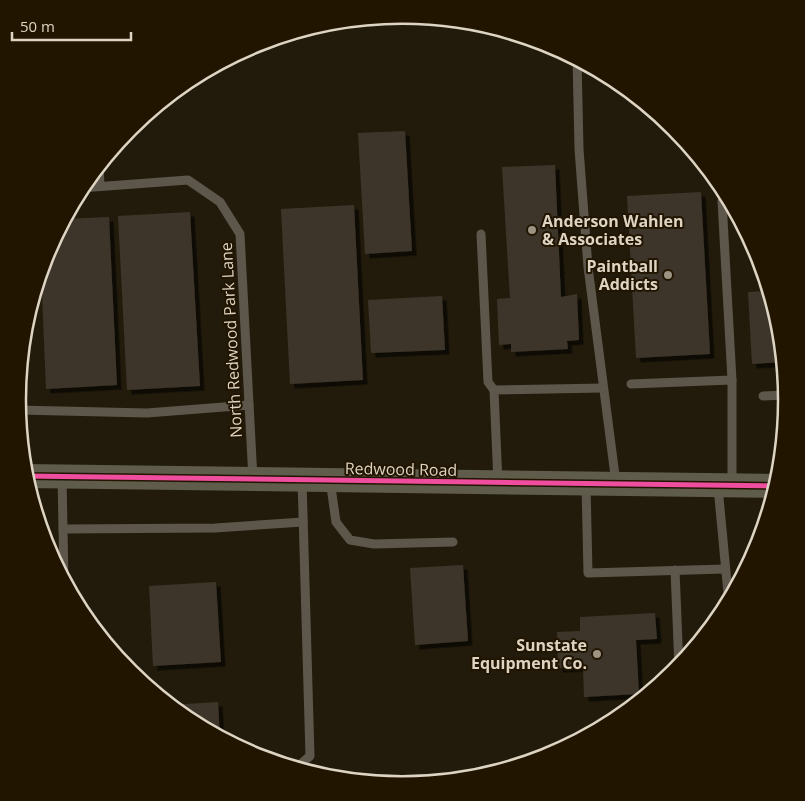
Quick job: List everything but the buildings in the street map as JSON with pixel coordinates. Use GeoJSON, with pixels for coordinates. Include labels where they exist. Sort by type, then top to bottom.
{"type":"FeatureCollection","features":[{"type":"Feature","properties":{"kind":"main road","name":"Redwood Road"},"geometry":{"type":"LineString","coordinates":[[34,476],[769,486]]}},
{"type":"Feature","properties":{"kind":"lane"},"geometry":{"type":"LineString","coordinates":[[576,67],[579,149],[588,267],[616,484]]}},
{"type":"Feature","properties":{"kind":"lane"},"geometry":{"type":"LineString","coordinates":[[100,177],[100,186]]}},
{"type":"Feature","properties":{"kind":"lane","name":"North Redwood Park Lane"},"geometry":{"type":"LineString","coordinates":[[92,187],[188,180],[220,202],[240,234],[253,479]]}},
{"type":"Feature","properties":{"kind":"lane"},"geometry":{"type":"LineString","coordinates":[[722,201],[732,380],[725,486],[725,569],[728,591]]}},
{"type":"Feature","properties":{"kind":"lane"},"geometry":{"type":"LineString","coordinates":[[481,234],[488,382],[494,390],[498,483]]}},
{"type":"Feature","properties":{"kind":"lane"},"geometry":{"type":"LineString","coordinates":[[630,384],[732,380]]}},
{"type":"Feature","properties":{"kind":"lane"},"geometry":{"type":"LineString","coordinates":[[494,390],[603,388]]}},
{"type":"Feature","properties":{"kind":"lane"},"geometry":{"type":"LineString","coordinates":[[763,396],[779,395]]}},
{"type":"Feature","properties":{"kind":"lane"},"geometry":{"type":"LineString","coordinates":[[26,410],[147,413],[249,405]]}},
{"type":"Feature","properties":{"kind":"lane"},"geometry":{"type":"LineString","coordinates":[[62,477],[64,564]]}},
{"type":"Feature","properties":{"kind":"lane"},"geometry":{"type":"LineString","coordinates":[[302,480],[310,756],[302,763]]}},
{"type":"Feature","properties":{"kind":"lane"},"geometry":{"type":"LineString","coordinates":[[330,480],[336,522],[350,540],[374,544],[453,542]]}},
{"type":"Feature","properties":{"kind":"lane"},"geometry":{"type":"LineString","coordinates":[[586,484],[588,573],[725,569]]}},
{"type":"Feature","properties":{"kind":"lane"},"geometry":{"type":"LineString","coordinates":[[63,529],[215,528],[303,522]]}},
{"type":"Feature","properties":{"kind":"lane"},"geometry":{"type":"LineString","coordinates":[[675,570],[679,657]]}},
{"type":"Feature","properties":{"kind":"cycle path"},"geometry":{"type":"LineString","coordinates":[[34,476],[769,486]]}},
{"type":"Feature","properties":{"kind":"place","name":"Anderson Wahlen & Associates"},"geometry":{"type":"Point","coordinates":[532,230]}},
{"type":"Feature","properties":{"kind":"place","name":"Paintball Addicts"},"geometry":{"type":"Point","coordinates":[668,275]}},
{"type":"Feature","properties":{"kind":"place","name":"Sunstate Equipment Co."},"geometry":{"type":"Point","coordinates":[597,654]}}]}
